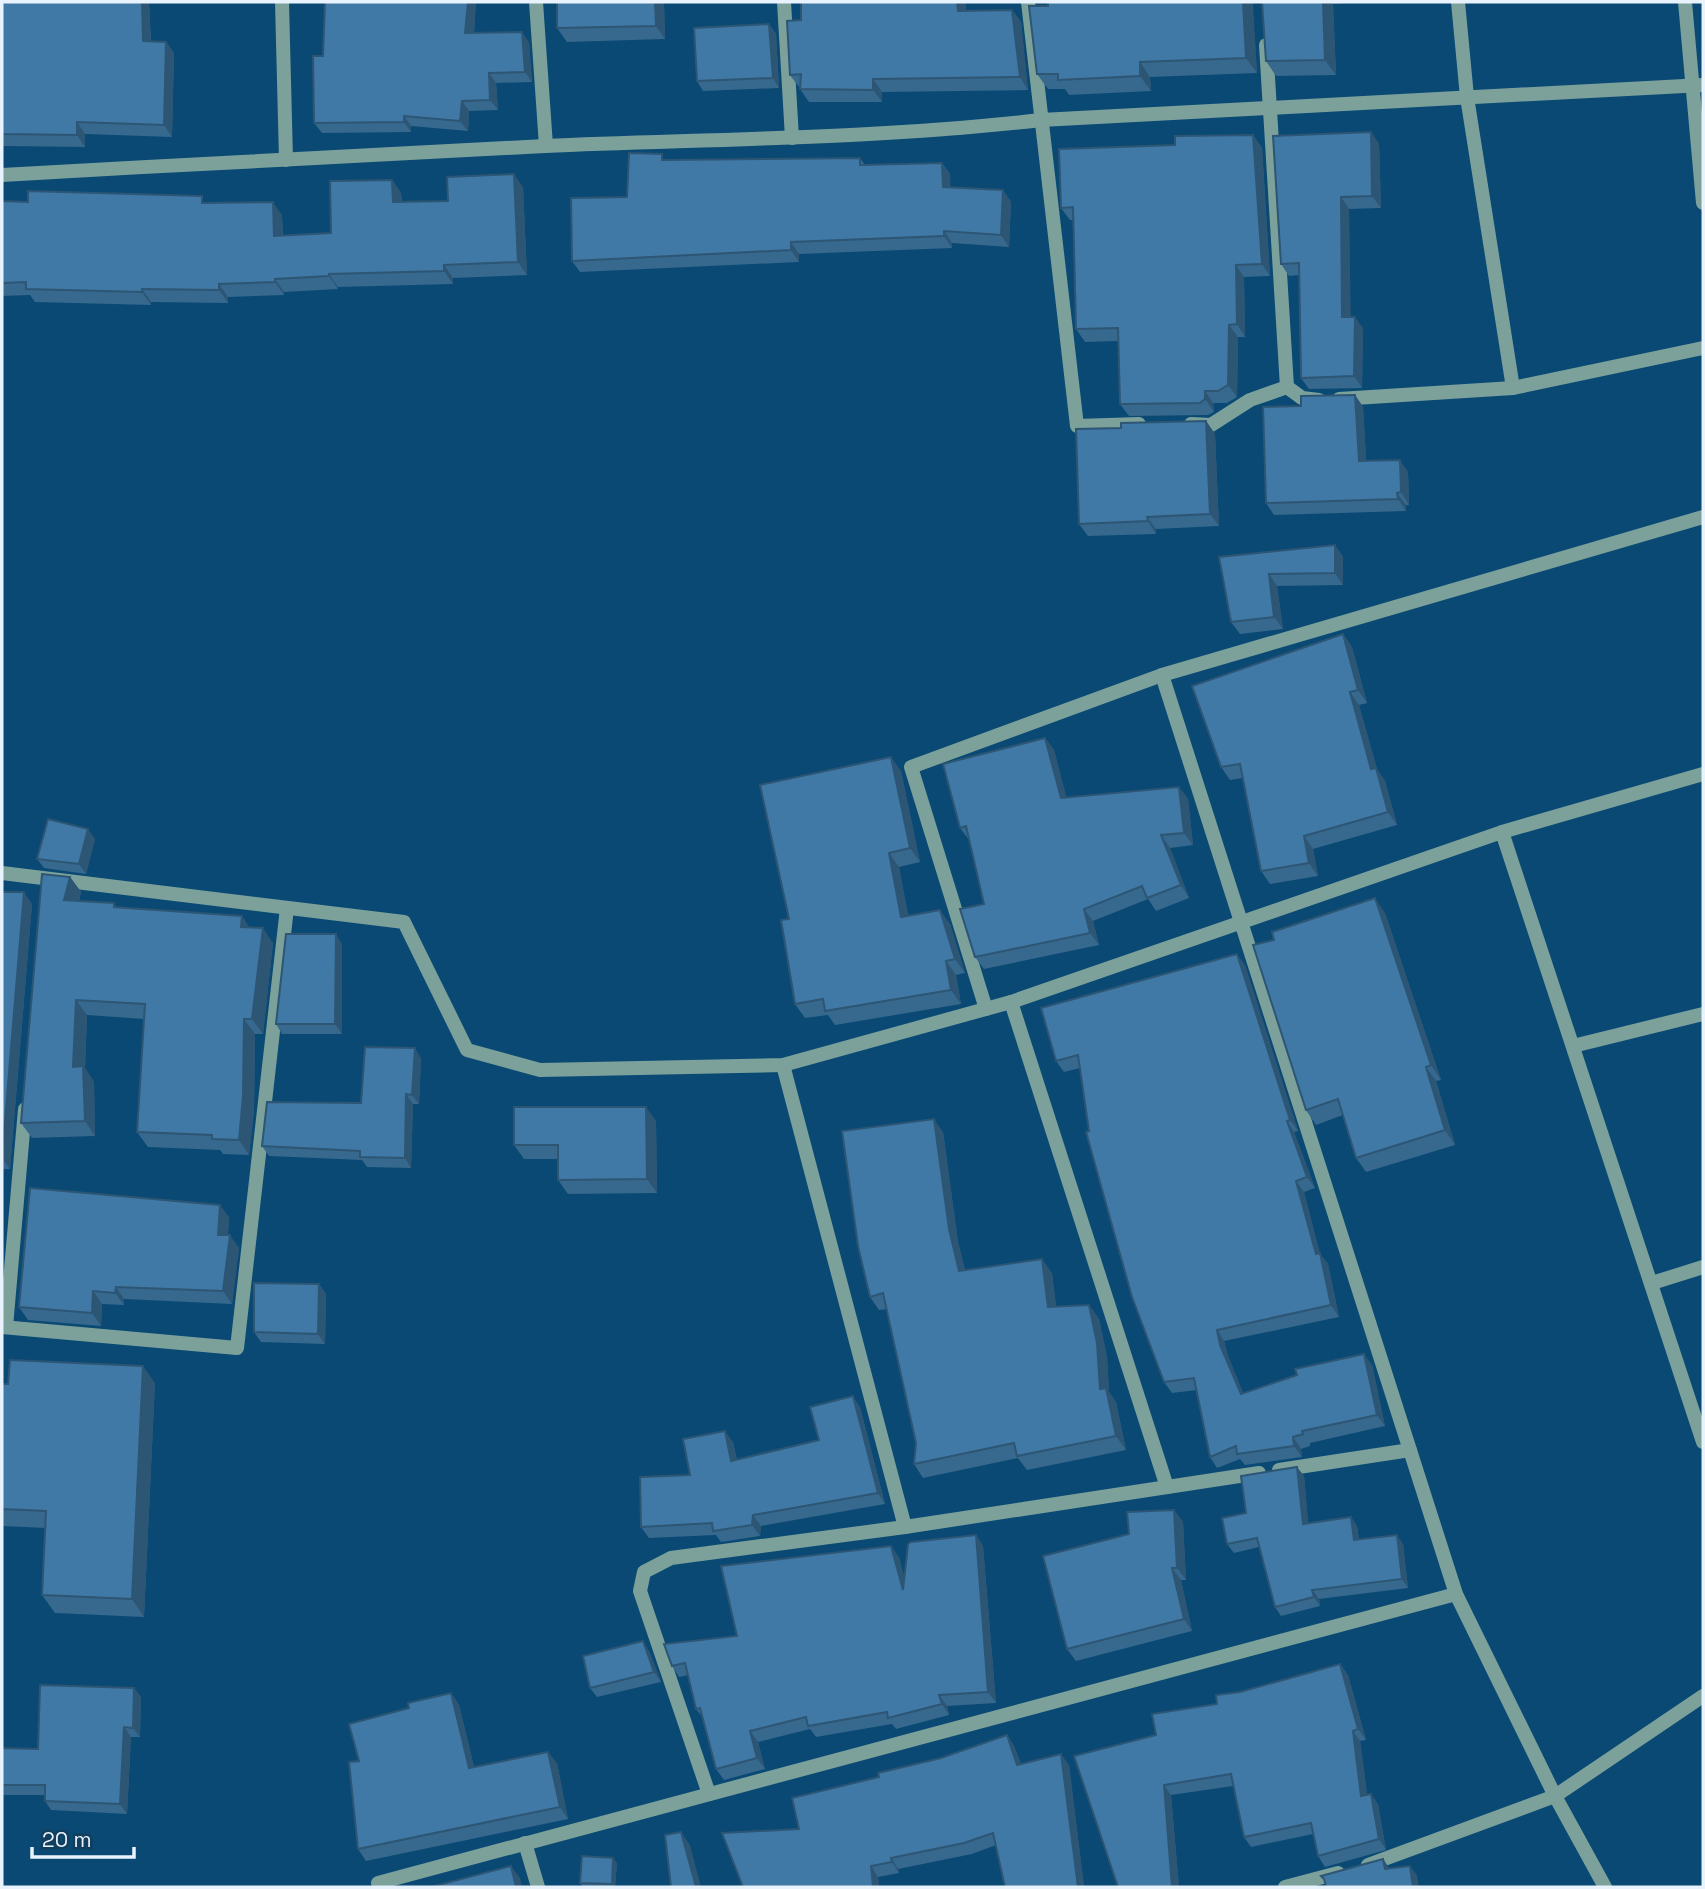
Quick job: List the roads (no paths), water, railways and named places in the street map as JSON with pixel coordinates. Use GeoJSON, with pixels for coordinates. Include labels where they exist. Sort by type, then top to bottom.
{"type":"FeatureCollection","features":[{"type":"Feature","properties":{"kind":"street"},"geometry":{"type":"LineString","coordinates":[[282,2],[286,160]]}},
{"type":"Feature","properties":{"kind":"street"},"geometry":{"type":"LineString","coordinates":[[536,2],[546,146]]}},
{"type":"Feature","properties":{"kind":"street"},"geometry":{"type":"LineString","coordinates":[[784,2],[792,138]]}},
{"type":"Feature","properties":{"kind":"street"},"geometry":{"type":"LineString","coordinates":[[1028,2],[1077,426],[1211,425],[1250,400],[1287,387]]}},
{"type":"Feature","properties":{"kind":"street"},"geometry":{"type":"LineString","coordinates":[[1458,2],[1467,97],[1513,388]]}},
{"type":"Feature","properties":{"kind":"street"},"geometry":{"type":"LineString","coordinates":[[1685,2],[1698,86],[1703,204]]}},
{"type":"Feature","properties":{"kind":"street"},"geometry":{"type":"LineString","coordinates":[[1264,29],[1287,387]]}},
{"type":"Feature","properties":{"kind":"street"},"geometry":{"type":"LineString","coordinates":[[2,175],[546,146],[792,138],[973,128],[1041,120],[1698,86]]}},
{"type":"Feature","properties":{"kind":"street"},"geometry":{"type":"LineString","coordinates":[[1287,387],[1302,398],[1319,400],[1513,388],[1703,348]]}},
{"type":"Feature","properties":{"kind":"street"},"geometry":{"type":"LineString","coordinates":[[986,1009],[911,767],[1162,675],[1703,517]]}},
{"type":"Feature","properties":{"kind":"street"},"geometry":{"type":"LineString","coordinates":[[1162,675],[1239,923],[1456,1594],[1555,1796],[1605,1887]]}},
{"type":"Feature","properties":{"kind":"street"},"geometry":{"type":"LineString","coordinates":[[2,873],[44,885],[404,922],[467,1050],[540,1070],[783,1065],[1011,1002],[1502,832],[1703,774]]}},
{"type":"Feature","properties":{"kind":"street"},"geometry":{"type":"LineString","coordinates":[[1502,832],[1703,1441]]}},
{"type":"Feature","properties":{"kind":"street"},"geometry":{"type":"LineString","coordinates":[[26,1096],[4,1327],[237,1348],[287,908]]}},
{"type":"Feature","properties":{"kind":"street"},"geometry":{"type":"LineString","coordinates":[[1011,1002],[1167,1487]]}},
{"type":"Feature","properties":{"kind":"street"},"geometry":{"type":"LineString","coordinates":[[1573,1046],[1703,1014]]}},
{"type":"Feature","properties":{"kind":"street"},"geometry":{"type":"LineString","coordinates":[[783,1065],[905,1527]]}},
{"type":"Feature","properties":{"kind":"street"},"geometry":{"type":"LineString","coordinates":[[1651,1283],[1703,1267]]}},
{"type":"Feature","properties":{"kind":"street"},"geometry":{"type":"LineString","coordinates":[[709,1794],[640,1591],[645,1572],[671,1558],[905,1527],[1409,1450]]}},
{"type":"Feature","properties":{"kind":"street"},"geometry":{"type":"LineString","coordinates":[[378,1883],[1456,1594]]}},
{"type":"Feature","properties":{"kind":"street"},"geometry":{"type":"LineString","coordinates":[[1285,1887],[1381,1862],[1555,1796],[1703,1696]]}},
{"type":"Feature","properties":{"kind":"street"},"geometry":{"type":"LineString","coordinates":[[525,1843],[538,1887]]}}]}
